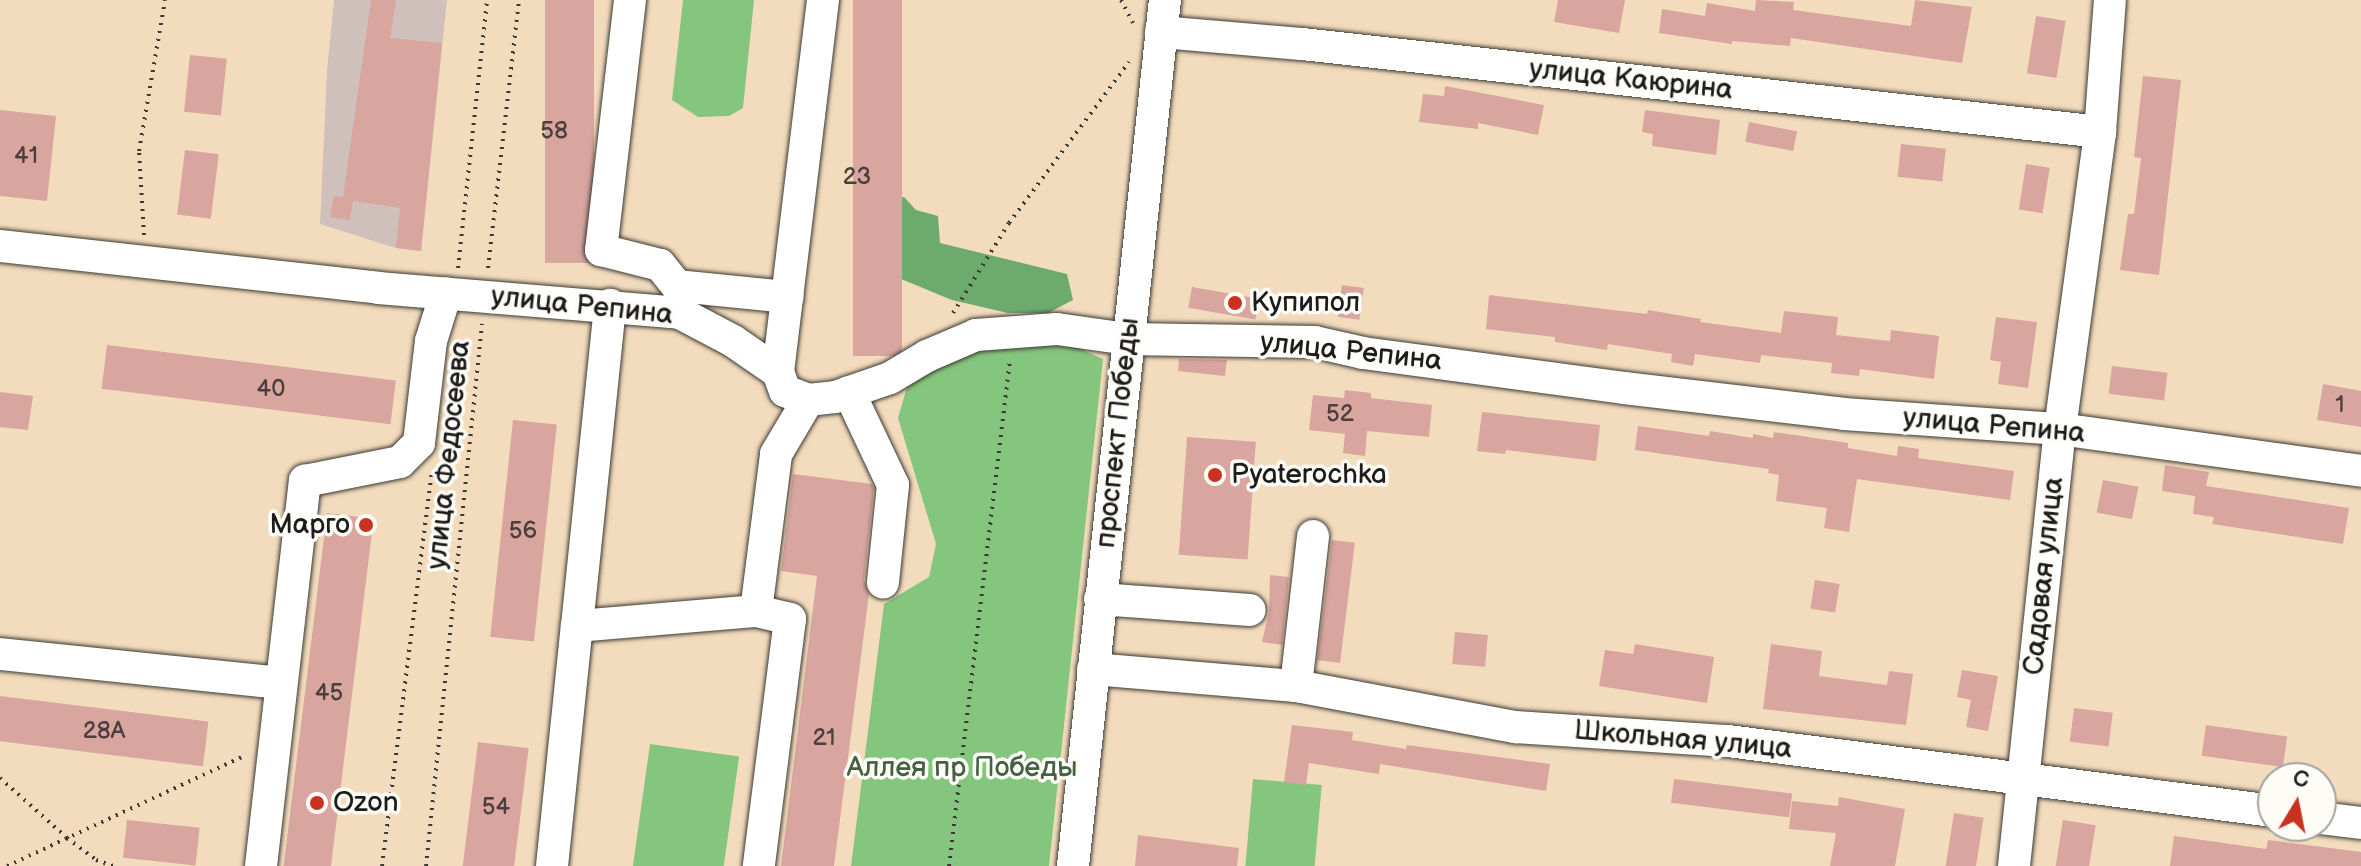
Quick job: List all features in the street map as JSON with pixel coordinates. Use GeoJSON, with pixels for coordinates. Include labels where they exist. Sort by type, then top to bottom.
{"type":"FeatureCollection","features":[{"type":"Feature","properties":{"kind":"street"},"geometry":{"type":"LineString","coordinates":[[630,0],[601,250],[660,265],[677,286],[787,297]]}},
{"type":"Feature","properties":{"kind":"street"},"geometry":{"type":"LineString","coordinates":[[778,372],[823,0]]}},
{"type":"Feature","properties":{"kind":"street","name":"проспект Победы"},"geometry":{"type":"LineString","coordinates":[[1073,866],[1127,339],[1147,28],[1165,0]]}},
{"type":"Feature","properties":{"kind":"street","name":"Садовая улица"},"geometry":{"type":"LineString","coordinates":[[2014,866],[2060,429],[2100,132],[2110,0]]}},
{"type":"Feature","properties":{"kind":"street","name":"улица Каюрина"},"geometry":{"type":"LineString","coordinates":[[1147,28],[2100,132]]}},
{"type":"Feature","properties":{"kind":"street","name":"улица Репина"},"geometry":{"type":"LineString","coordinates":[[0,246],[446,293],[680,313],[733,341],[778,372],[785,391],[808,400],[849,392],[890,378],[927,356],[976,335],[1057,329],[1127,339],[1315,342],[1363,353],[1797,408],[2060,429],[2361,471]]}},
{"type":"Feature","properties":{"kind":"street"},"geometry":{"type":"LineString","coordinates":[[261,866],[305,481],[400,462],[419,443],[431,341],[446,293]]}},
{"type":"Feature","properties":{"kind":"street"},"geometry":{"type":"LineString","coordinates":[[552,866],[610,305]]}},
{"type":"Feature","properties":{"kind":"street"},"geometry":{"type":"LineString","coordinates":[[849,392],[893,485],[883,582]]}},
{"type":"Feature","properties":{"kind":"street"},"geometry":{"type":"LineString","coordinates":[[756,611],[776,454],[808,400]]}},
{"type":"Feature","properties":{"kind":"street"},"geometry":{"type":"LineString","coordinates":[[1296,686],[1313,536]]}},
{"type":"Feature","properties":{"kind":"street"},"geometry":{"type":"LineString","coordinates":[[1100,599],[1250,610]]}},
{"type":"Feature","properties":{"kind":"street"},"geometry":{"type":"LineString","coordinates":[[577,626],[756,611],[790,619],[759,866]]}},
{"type":"Feature","properties":{"kind":"street"},"geometry":{"type":"LineString","coordinates":[[0,654],[280,683]]}},
{"type":"Feature","properties":{"kind":"street","name":"Школьная улица"},"geometry":{"type":"LineString","coordinates":[[1093,669],[1296,686],[1516,727],[1728,741],[2257,809]]}},
{"type":"Feature","properties":{"kind":"street"},"geometry":{"type":"LineString","coordinates":[[2337,820],[2361,823]]}},
{"type":"Feature","properties":{"kind":"path"},"geometry":{"type":"LineString","coordinates":[[146,262],[139,151],[165,0]]}},
{"type":"Feature","properties":{"kind":"path","name":"улица Федосеева"},"geometry":{"type":"LineString","coordinates":[[426,866],[519,0]]}},
{"type":"Feature","properties":{"kind":"path"},"geometry":{"type":"LineString","coordinates":[[1121,0],[1147,28]]}},
{"type":"Feature","properties":{"kind":"path"},"geometry":{"type":"LineString","coordinates":[[952,316],[1009,223],[1129,62]]}},
{"type":"Feature","properties":{"kind":"path"},"geometry":{"type":"LineString","coordinates":[[949,866],[1014,330]]}},
{"type":"Feature","properties":{"kind":"path"},"geometry":{"type":"LineString","coordinates":[[7,866],[274,742]]}},
{"type":"Feature","properties":{"kind":"path"},"geometry":{"type":"LineString","coordinates":[[0,778],[67,838],[96,860],[113,866]]}},
{"type":"Feature","properties":{"kind":"shaded area"},"geometry":{"type":"Polygon","coordinates":[[[334,0],[447,0],[421,251],[396,248],[320,224],[327,71],[334,0]]]}},
{"type":"Feature","properties":{"kind":"green space"},"geometry":{"type":"Polygon","coordinates":[[[683,0],[754,0],[743,108],[729,116],[698,117],[672,100],[683,0]]]}},
{"type":"Feature","properties":{"kind":"green space"},"geometry":{"type":"Polygon","coordinates":[[[904,197],[916,210],[938,216],[940,243],[1067,274],[1073,300],[1048,313],[1008,313],[952,300],[884,272],[890,200],[904,197]]]}},
{"type":"Feature","properties":{"kind":"green space","name":"Аллея пр Победы"},"geometry":{"type":"Polygon","coordinates":[[[1058,339],[1103,359],[1049,866],[851,866],[884,604],[929,577],[936,544],[898,418],[909,380],[971,348],[1058,339]]]}},
{"type":"Feature","properties":{"kind":"green space"},"geometry":{"type":"Polygon","coordinates":[[[650,744],[739,757],[724,866],[633,866],[650,744]]]}},
{"type":"Feature","properties":{"kind":"green space"},"geometry":{"type":"Polygon","coordinates":[[[1253,779],[1322,785],[1315,866],[1245,866],[1253,779]]]}},
{"type":"Feature","properties":{"kind":"building"},"geometry":{"type":"Polygon","coordinates":[[[371,0],[396,0],[390,38],[442,43],[421,251],[396,248],[400,208],[353,201],[350,220],[330,217],[334,196],[343,197],[371,0]]]}},
{"type":"Feature","properties":{"kind":"building"},"geometry":{"type":"Polygon","coordinates":[[[545,0],[594,0],[594,263],[545,263],[545,0]]]}},
{"type":"Feature","properties":{"kind":"building"},"geometry":{"type":"Polygon","coordinates":[[[853,0],[902,0],[902,356],[853,356],[853,0]]]}},
{"type":"Feature","properties":{"kind":"building"},"geometry":{"type":"Polygon","coordinates":[[[1558,0],[1625,0],[1619,33],[1554,22],[1558,0]]]}},
{"type":"Feature","properties":{"kind":"building"},"geometry":{"type":"Polygon","coordinates":[[[1756,0],[1794,2],[1793,10],[1911,26],[1915,0],[1972,7],[1962,63],[1791,38],[1790,46],[1732,41],[1732,44],[1659,33],[1662,9],[1705,16],[1707,3],[1755,11],[1756,0]]]}},
{"type":"Feature","properties":{"kind":"building"},"geometry":{"type":"Polygon","coordinates":[[[2036,16],[2066,21],[2057,78],[2027,73],[2036,16]]]}},
{"type":"Feature","properties":{"kind":"building"},"geometry":{"type":"Polygon","coordinates":[[[190,55],[227,59],[221,116],[184,112],[190,55]]]}},
{"type":"Feature","properties":{"kind":"building"},"geometry":{"type":"Polygon","coordinates":[[[2143,76],[2181,80],[2159,275],[2120,270],[2128,214],[2134,214],[2141,158],[2134,157],[2143,76]]]}},
{"type":"Feature","properties":{"kind":"building"},"geometry":{"type":"Polygon","coordinates":[[[1445,86],[1544,105],[1538,135],[1478,123],[1478,129],[1419,122],[1423,94],[1444,96],[1445,86]]]}},
{"type":"Feature","properties":{"kind":"building"},"geometry":{"type":"Polygon","coordinates":[[[0,110],[56,116],[47,201],[0,196],[0,110]]]}},
{"type":"Feature","properties":{"kind":"building"},"geometry":{"type":"Polygon","coordinates":[[[1645,110],[1720,120],[1716,155],[1652,146],[1653,134],[1642,132],[1645,110]]]}},
{"type":"Feature","properties":{"kind":"building"},"geometry":{"type":"Polygon","coordinates":[[[1749,122],[1797,131],[1793,151],[1745,142],[1749,122]]]}},
{"type":"Feature","properties":{"kind":"building"},"geometry":{"type":"Polygon","coordinates":[[[1901,144],[1946,149],[1942,182],[1898,177],[1901,144]]]}},
{"type":"Feature","properties":{"kind":"building"},"geometry":{"type":"Polygon","coordinates":[[[185,150],[219,154],[211,219],[177,215],[185,150]]]}},
{"type":"Feature","properties":{"kind":"building"},"geometry":{"type":"Polygon","coordinates":[[[2026,164],[2050,168],[2043,213],[2019,209],[2026,164]]]}},
{"type":"Feature","properties":{"kind":"building"},"geometry":{"type":"Polygon","coordinates":[[[1342,285],[1364,288],[1359,320],[1338,317],[1342,285]]]}},
{"type":"Feature","properties":{"kind":"building"},"geometry":{"type":"Polygon","coordinates":[[[1192,287],[1259,299],[1255,319],[1188,308],[1192,287]]]}},
{"type":"Feature","properties":{"kind":"building"},"geometry":{"type":"Polygon","coordinates":[[[1489,295],[1647,314],[1648,310],[1701,319],[1700,322],[1781,333],[1784,311],[1838,317],[1836,335],[1890,341],[1891,330],[1939,336],[1934,379],[1860,369],[1859,376],[1831,373],[1832,363],[1761,355],[1760,363],[1695,354],[1693,366],[1671,362],[1672,354],[1608,344],[1607,350],[1555,342],[1555,337],[1486,329],[1489,295]]]}},
{"type":"Feature","properties":{"kind":"building"},"geometry":{"type":"Polygon","coordinates":[[[1996,317],[2037,322],[2028,388],[1998,384],[2001,362],[1990,360],[1996,317]]]}},
{"type":"Feature","properties":{"kind":"building"},"geometry":{"type":"Polygon","coordinates":[[[107,345],[396,380],[390,424],[102,389],[107,345]]]}},
{"type":"Feature","properties":{"kind":"building"},"geometry":{"type":"Polygon","coordinates":[[[1179,359],[1227,360],[1225,376],[1178,371],[1179,359]]]}},
{"type":"Feature","properties":{"kind":"building"},"geometry":{"type":"Polygon","coordinates":[[[2112,366],[2168,373],[2164,401],[2109,394],[2112,366]]]}},
{"type":"Feature","properties":{"kind":"building"},"geometry":{"type":"Polygon","coordinates":[[[2323,384],[2361,391],[2361,427],[2317,420],[2323,384]]]}},
{"type":"Feature","properties":{"kind":"building"},"geometry":{"type":"Polygon","coordinates":[[[1345,390],[1371,393],[1371,398],[1432,405],[1429,437],[1367,431],[1365,456],[1343,453],[1345,434],[1309,430],[1313,395],[1344,398],[1345,390]]]}},
{"type":"Feature","properties":{"kind":"building"},"geometry":{"type":"Polygon","coordinates":[[[0,392],[33,396],[28,430],[0,427],[0,392]]]}},
{"type":"Feature","properties":{"kind":"building"},"geometry":{"type":"Polygon","coordinates":[[[1482,412],[1600,425],[1596,461],[1506,450],[1505,454],[1477,451],[1482,412]]]}},
{"type":"Feature","properties":{"kind":"building"},"geometry":{"type":"Polygon","coordinates":[[[513,420],[557,425],[534,641],[490,637],[513,420]]]}},
{"type":"Feature","properties":{"kind":"building"},"geometry":{"type":"Polygon","coordinates":[[[1638,426],[1709,436],[1710,431],[1753,438],[1753,434],[1773,438],[1774,432],[1848,443],[1848,448],[1897,456],[1898,446],[1919,449],[1918,458],[2014,471],[2010,500],[1857,479],[1849,532],[1824,528],[1827,508],[1776,501],[1779,475],[1768,473],[1769,469],[1635,450],[1638,426]]]}},
{"type":"Feature","properties":{"kind":"building"},"geometry":{"type":"Polygon","coordinates":[[[1187,437],[1256,442],[1248,560],[1179,555],[1187,437]]]}},
{"type":"Feature","properties":{"kind":"building"},"geometry":{"type":"Polygon","coordinates":[[[2165,465],[2209,472],[2206,486],[2349,508],[2343,544],[2212,524],[2214,517],[2193,514],[2195,496],[2162,491],[2165,465]]]}},
{"type":"Feature","properties":{"kind":"building"},"geometry":{"type":"Polygon","coordinates":[[[793,474],[872,484],[874,488],[864,580],[869,594],[834,866],[781,866],[817,576],[781,571],[793,474]]]}},
{"type":"Feature","properties":{"kind":"building"},"geometry":{"type":"Polygon","coordinates":[[[2103,480],[2138,487],[2132,519],[2097,512],[2103,480]]]}},
{"type":"Feature","properties":{"kind":"building"},"geometry":{"type":"Polygon","coordinates":[[[327,513],[374,519],[331,866],[284,866],[327,513]]]}},
{"type":"Feature","properties":{"kind":"building"},"geometry":{"type":"Polygon","coordinates":[[[1332,540],[1355,543],[1340,663],[1317,660],[1332,540]]]}},
{"type":"Feature","properties":{"kind":"building"},"geometry":{"type":"Polygon","coordinates":[[[1270,575],[1289,577],[1282,645],[1262,642],[1269,612],[1270,575]]]}},
{"type":"Feature","properties":{"kind":"building"},"geometry":{"type":"Polygon","coordinates":[[[1815,580],[1840,584],[1835,613],[1810,609],[1815,580]]]}},
{"type":"Feature","properties":{"kind":"building"},"geometry":{"type":"Polygon","coordinates":[[[1455,632],[1488,635],[1485,667],[1452,664],[1455,632]]]}},
{"type":"Feature","properties":{"kind":"building"},"geometry":{"type":"Polygon","coordinates":[[[1635,644],[1714,657],[1707,703],[1599,686],[1605,650],[1633,654],[1635,644]]]}},
{"type":"Feature","properties":{"kind":"building"},"geometry":{"type":"Polygon","coordinates":[[[1771,644],[1822,651],[1819,676],[1887,685],[1889,671],[1913,674],[1906,725],[1763,709],[1771,644]]]}},
{"type":"Feature","properties":{"kind":"building"},"geometry":{"type":"Polygon","coordinates":[[[1962,670],[1998,676],[1988,731],[1966,727],[1971,700],[1957,697],[1962,670]]]}},
{"type":"Feature","properties":{"kind":"building"},"geometry":{"type":"Polygon","coordinates":[[[0,696],[208,722],[203,766],[0,741],[0,696]]]}},
{"type":"Feature","properties":{"kind":"building"},"geometry":{"type":"Polygon","coordinates":[[[2074,708],[2113,713],[2109,746],[2070,742],[2074,708]]]}},
{"type":"Feature","properties":{"kind":"building"},"geometry":{"type":"Polygon","coordinates":[[[1292,725],[1353,732],[1352,740],[1406,749],[1407,745],[1550,764],[1546,791],[1380,764],[1379,774],[1309,763],[1306,785],[1284,782],[1292,725]]]}},
{"type":"Feature","properties":{"kind":"building"},"geometry":{"type":"Polygon","coordinates":[[[2206,725],[2287,736],[2284,762],[2257,763],[2202,756],[2206,725]]]}},
{"type":"Feature","properties":{"kind":"building"},"geometry":{"type":"Polygon","coordinates":[[[478,742],[529,748],[514,866],[463,866],[478,742]]]}},
{"type":"Feature","properties":{"kind":"building"},"geometry":{"type":"Polygon","coordinates":[[[1674,779],[1792,794],[1789,817],[1671,803],[1674,779]]]}},
{"type":"Feature","properties":{"kind":"building"},"geometry":{"type":"Polygon","coordinates":[[[1839,797],[1905,809],[1895,866],[1830,866],[1836,833],[1789,829],[1792,801],[1838,806],[1839,797]]]}},
{"type":"Feature","properties":{"kind":"building"},"geometry":{"type":"Polygon","coordinates":[[[1954,813],[1984,818],[1976,866],[1946,866],[1954,813]]]}},
{"type":"Feature","properties":{"kind":"building"},"geometry":{"type":"Polygon","coordinates":[[[127,820],[200,828],[196,865],[123,858],[127,820]]]}},
{"type":"Feature","properties":{"kind":"building"},"geometry":{"type":"Polygon","coordinates":[[[2063,820],[2096,825],[2089,866],[2056,866],[2063,820]]]}},
{"type":"Feature","properties":{"kind":"building"},"geometry":{"type":"Polygon","coordinates":[[[1138,835],[1239,848],[1237,866],[1135,866],[1138,835]]]}},
{"type":"Feature","properties":{"kind":"building"},"geometry":{"type":"Polygon","coordinates":[[[2174,836],[2266,849],[2268,842],[2284,842],[2361,852],[2361,866],[2170,866],[2174,836]]]}},
{"type":"Feature","properties":{"kind":"place","name":"Купипол"},"geometry":{"type":"Point","coordinates":[1235,303]}},
{"type":"Feature","properties":{"kind":"place","name":"Pyaterochka"},"geometry":{"type":"Point","coordinates":[1215,475]}},
{"type":"Feature","properties":{"kind":"place","name":"Марго"},"geometry":{"type":"Point","coordinates":[366,525]}},
{"type":"Feature","properties":{"kind":"place","name":"Ozon"},"geometry":{"type":"Point","coordinates":[317,803]}}]}
